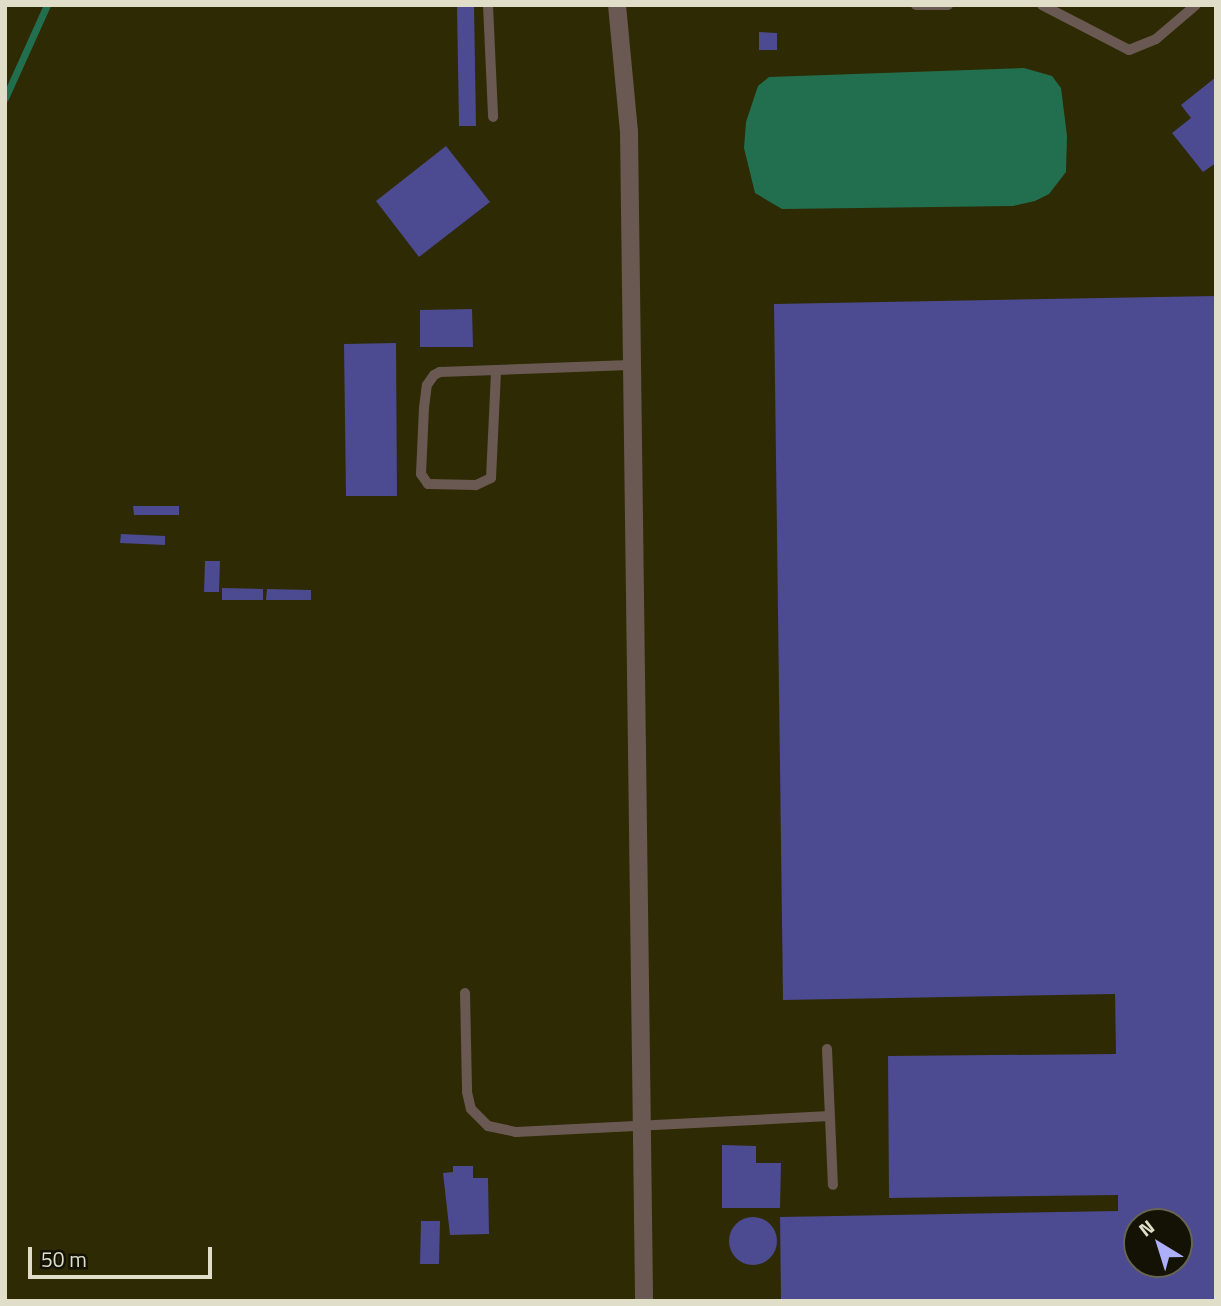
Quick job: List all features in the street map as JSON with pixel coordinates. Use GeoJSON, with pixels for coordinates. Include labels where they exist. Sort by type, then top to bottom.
{"type":"FeatureCollection","features":[{"type":"Feature","properties":{"kind":"street"},"geometry":{"type":"LineString","coordinates":[[617,5],[629,132],[644,1301]]}},
{"type":"Feature","properties":{"kind":"lane"},"geometry":{"type":"LineString","coordinates":[[488,5],[493,117]]}},
{"type":"Feature","properties":{"kind":"lane"},"geometry":{"type":"LineString","coordinates":[[916,5],[947,5]]}},
{"type":"Feature","properties":{"kind":"lane"},"geometry":{"type":"LineString","coordinates":[[1042,5],[1129,50],[1156,39],[1196,5]]}},
{"type":"Feature","properties":{"kind":"lane"},"geometry":{"type":"LineString","coordinates":[[496,372],[491,478],[477,485],[428,484],[423,481],[422,463],[430,379],[440,372],[630,365]]}},
{"type":"Feature","properties":{"kind":"lane"},"geometry":{"type":"LineString","coordinates":[[465,993],[467,1092],[471,1109],[488,1126],[516,1132],[830,1116]]}},
{"type":"Feature","properties":{"kind":"lane"},"geometry":{"type":"LineString","coordinates":[[827,1049],[833,1185]]}},
{"type":"Feature","properties":{"kind":"shaded area"},"geometry":{"type":"Polygon","coordinates":[[[1024,68],[1052,76],[1061,88],[1067,136],[1066,172],[1049,194],[1035,201],[1013,206],[782,209],[755,193],[744,148],[746,122],[758,86],[769,77],[1024,68]]]}},
{"type":"Feature","properties":{"kind":"building"},"geometry":{"type":"Polygon","coordinates":[[[457,5],[474,5],[476,126],[459,126],[457,5]]]}},
{"type":"Feature","properties":{"kind":"building"},"geometry":{"type":"Polygon","coordinates":[[[759,32],[777,33],[777,50],[759,50],[759,32]]]}},
{"type":"Feature","properties":{"kind":"building"},"geometry":{"type":"Polygon","coordinates":[[[1216,77],[1216,163],[1203,172],[1172,133],[1191,118],[1181,105],[1216,77]]]}},
{"type":"Feature","properties":{"kind":"building"},"geometry":{"type":"Polygon","coordinates":[[[446,146],[490,202],[419,257],[376,201],[446,146]]]}},
{"type":"Feature","properties":{"kind":"building"},"geometry":{"type":"Polygon","coordinates":[[[1216,296],[1216,1301],[781,1301],[780,1217],[1118,1211],[1118,1195],[889,1198],[888,1056],[1116,1054],[1115,994],[783,1000],[774,304],[1216,296]]]}},
{"type":"Feature","properties":{"kind":"building"},"geometry":{"type":"Polygon","coordinates":[[[472,309],[473,347],[420,347],[420,310],[472,309]]]}},
{"type":"Feature","properties":{"kind":"building"},"geometry":{"type":"Polygon","coordinates":[[[396,343],[397,496],[346,496],[344,344],[396,343]]]}},
{"type":"Feature","properties":{"kind":"building"},"geometry":{"type":"Polygon","coordinates":[[[133,506],[179,506],[179,515],[134,515],[133,506]]]}},
{"type":"Feature","properties":{"kind":"building"},"geometry":{"type":"Polygon","coordinates":[[[121,534],[165,536],[165,545],[120,543],[121,534]]]}},
{"type":"Feature","properties":{"kind":"building"},"geometry":{"type":"Polygon","coordinates":[[[205,561],[220,561],[219,592],[204,592],[205,561]]]}},
{"type":"Feature","properties":{"kind":"building"},"geometry":{"type":"Polygon","coordinates":[[[222,588],[263,589],[263,600],[222,600],[222,588]]]}},
{"type":"Feature","properties":{"kind":"building"},"geometry":{"type":"Polygon","coordinates":[[[267,589],[311,590],[311,600],[266,600],[267,589]]]}},
{"type":"Feature","properties":{"kind":"building"},"geometry":{"type":"Polygon","coordinates":[[[722,1145],[756,1146],[756,1163],[781,1163],[780,1208],[722,1208],[722,1145]]]}},
{"type":"Feature","properties":{"kind":"building"},"geometry":{"type":"Polygon","coordinates":[[[453,1166],[473,1166],[473,1178],[488,1178],[489,1234],[450,1235],[443,1173],[453,1172],[453,1166]]]}},
{"type":"Feature","properties":{"kind":"building"},"geometry":{"type":"Polygon","coordinates":[[[753,1217],[770,1224],[777,1241],[770,1258],[753,1265],[736,1258],[729,1241],[736,1224],[753,1217]]]}},
{"type":"Feature","properties":{"kind":"building"},"geometry":{"type":"Polygon","coordinates":[[[421,1221],[440,1221],[439,1264],[420,1264],[421,1221]]]}},
{"type":"Feature","properties":{"kind":"waterway"},"geometry":{"type":"LineString","coordinates":[[5,98],[47,5]]}}]}
